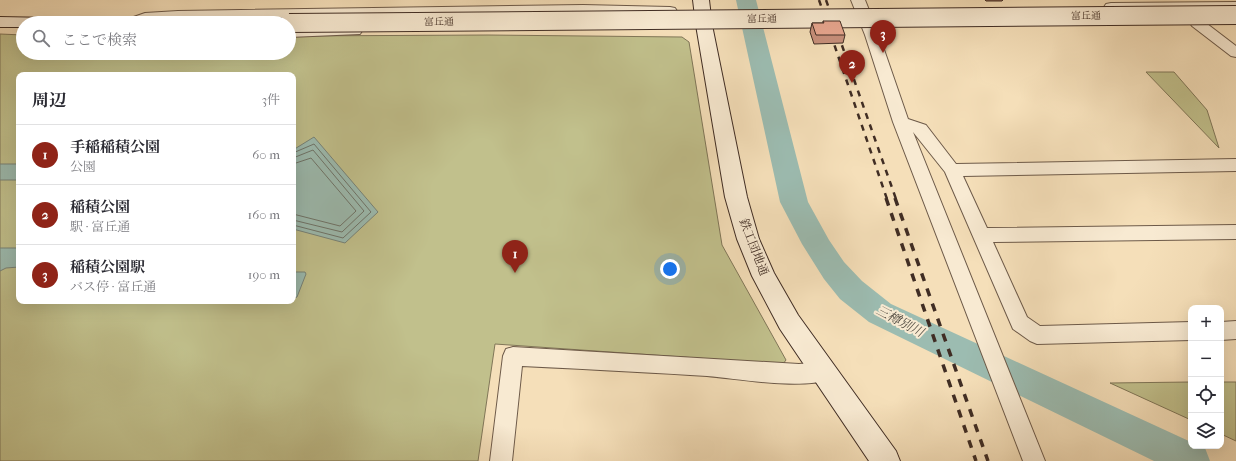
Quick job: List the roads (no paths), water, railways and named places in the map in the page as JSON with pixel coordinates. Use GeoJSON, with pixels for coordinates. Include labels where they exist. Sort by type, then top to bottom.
{"type":"FeatureCollection","features":[{"type":"Feature","properties":{"kind":"street"},"geometry":{"type":"LineString","coordinates":[[178,14],[188,0]]}},
{"type":"Feature","properties":{"kind":"street"},"geometry":{"type":"LineString","coordinates":[[1034,461],[901,122],[872,35],[860,5],[1167,3],[1236,6]]}},
{"type":"Feature","properties":{"kind":"street"},"geometry":{"type":"LineString","coordinates":[[156,16],[408,6],[702,12]]}},
{"type":"Feature","properties":{"kind":"street"},"geometry":{"type":"LineString","coordinates":[[296,33],[702,12]]}},
{"type":"Feature","properties":{"kind":"street","name":"鉄工団地通"},"geometry":{"type":"LineString","coordinates":[[702,12],[736,198],[748,239],[764,276],[788,322],[886,461]]}},
{"type":"Feature","properties":{"kind":"street","name":"富丘通"},"geometry":{"type":"LineString","coordinates":[[296,23],[1236,15]]}},
{"type":"Feature","properties":{"kind":"street"},"geometry":{"type":"LineString","coordinates":[[0,22],[16,22]]}},
{"type":"Feature","properties":{"kind":"street"},"geometry":{"type":"LineString","coordinates":[[1197,23],[1236,53]]}},
{"type":"Feature","properties":{"kind":"street"},"geometry":{"type":"LineString","coordinates":[[868,26],[1236,23]]}},
{"type":"Feature","properties":{"kind":"street"},"geometry":{"type":"LineString","coordinates":[[901,122],[920,129],[952,170],[1020,323],[1037,334],[1188,331]]}},
{"type":"Feature","properties":{"kind":"street"},"geometry":{"type":"LineString","coordinates":[[952,170],[1234,169]]}},
{"type":"Feature","properties":{"kind":"street"},"geometry":{"type":"LineString","coordinates":[[981,235],[1236,232]]}},
{"type":"Feature","properties":{"kind":"street"},"geometry":{"type":"LineString","coordinates":[[1224,331],[1236,330]]}},
{"type":"Feature","properties":{"kind":"street"},"geometry":{"type":"LineString","coordinates":[[501,461],[513,356],[707,367],[799,374],[823,372]]}},
{"type":"Feature","properties":{"kind":"water"},"geometry":{"type":"Polygon","coordinates":[[[314,137],[378,212],[345,243],[296,230],[296,148],[314,137]]]}},
{"type":"Feature","properties":{"kind":"water"},"geometry":{"type":"Polygon","coordinates":[[[0,164],[16,164],[16,180],[0,180],[0,164]]]}},
{"type":"Feature","properties":{"kind":"water"},"geometry":{"type":"Polygon","coordinates":[[[0,248],[16,248],[16,267],[6,268],[0,271],[0,248]]]}},
{"type":"Feature","properties":{"kind":"water"},"geometry":{"type":"Polygon","coordinates":[[[296,272],[305,272],[306,274],[297,297],[296,272]]]}},
{"type":"Feature","properties":{"kind":"waterway","name":"三樽別川"},"geometry":{"type":"LineString","coordinates":[[746,0],[794,202],[812,237],[826,260],[842,281],[880,313],[1192,461]]}},
{"type":"Feature","properties":{"kind":"railway"},"geometry":{"type":"LineString","coordinates":[[819,0],[887,199]]}},
{"type":"Feature","properties":{"kind":"railway"},"geometry":{"type":"LineString","coordinates":[[826,0],[896,199]]}},
{"type":"Feature","properties":{"kind":"railway"},"geometry":{"type":"LineString","coordinates":[[886,198],[976,461]]}},
{"type":"Feature","properties":{"kind":"railway"},"geometry":{"type":"LineString","coordinates":[[895,198],[988,461]]}},
{"type":"Feature","properties":{"kind":"place","name":"稲積公園駅"},"geometry":{"type":"Point","coordinates":[883,53]}},
{"type":"Feature","properties":{"kind":"place","name":"稲積公園"},"geometry":{"type":"Point","coordinates":[852,83]}},
{"type":"Feature","properties":{"kind":"place","name":"手稲稲積公園"},"geometry":{"type":"Point","coordinates":[515,273]}}]}
